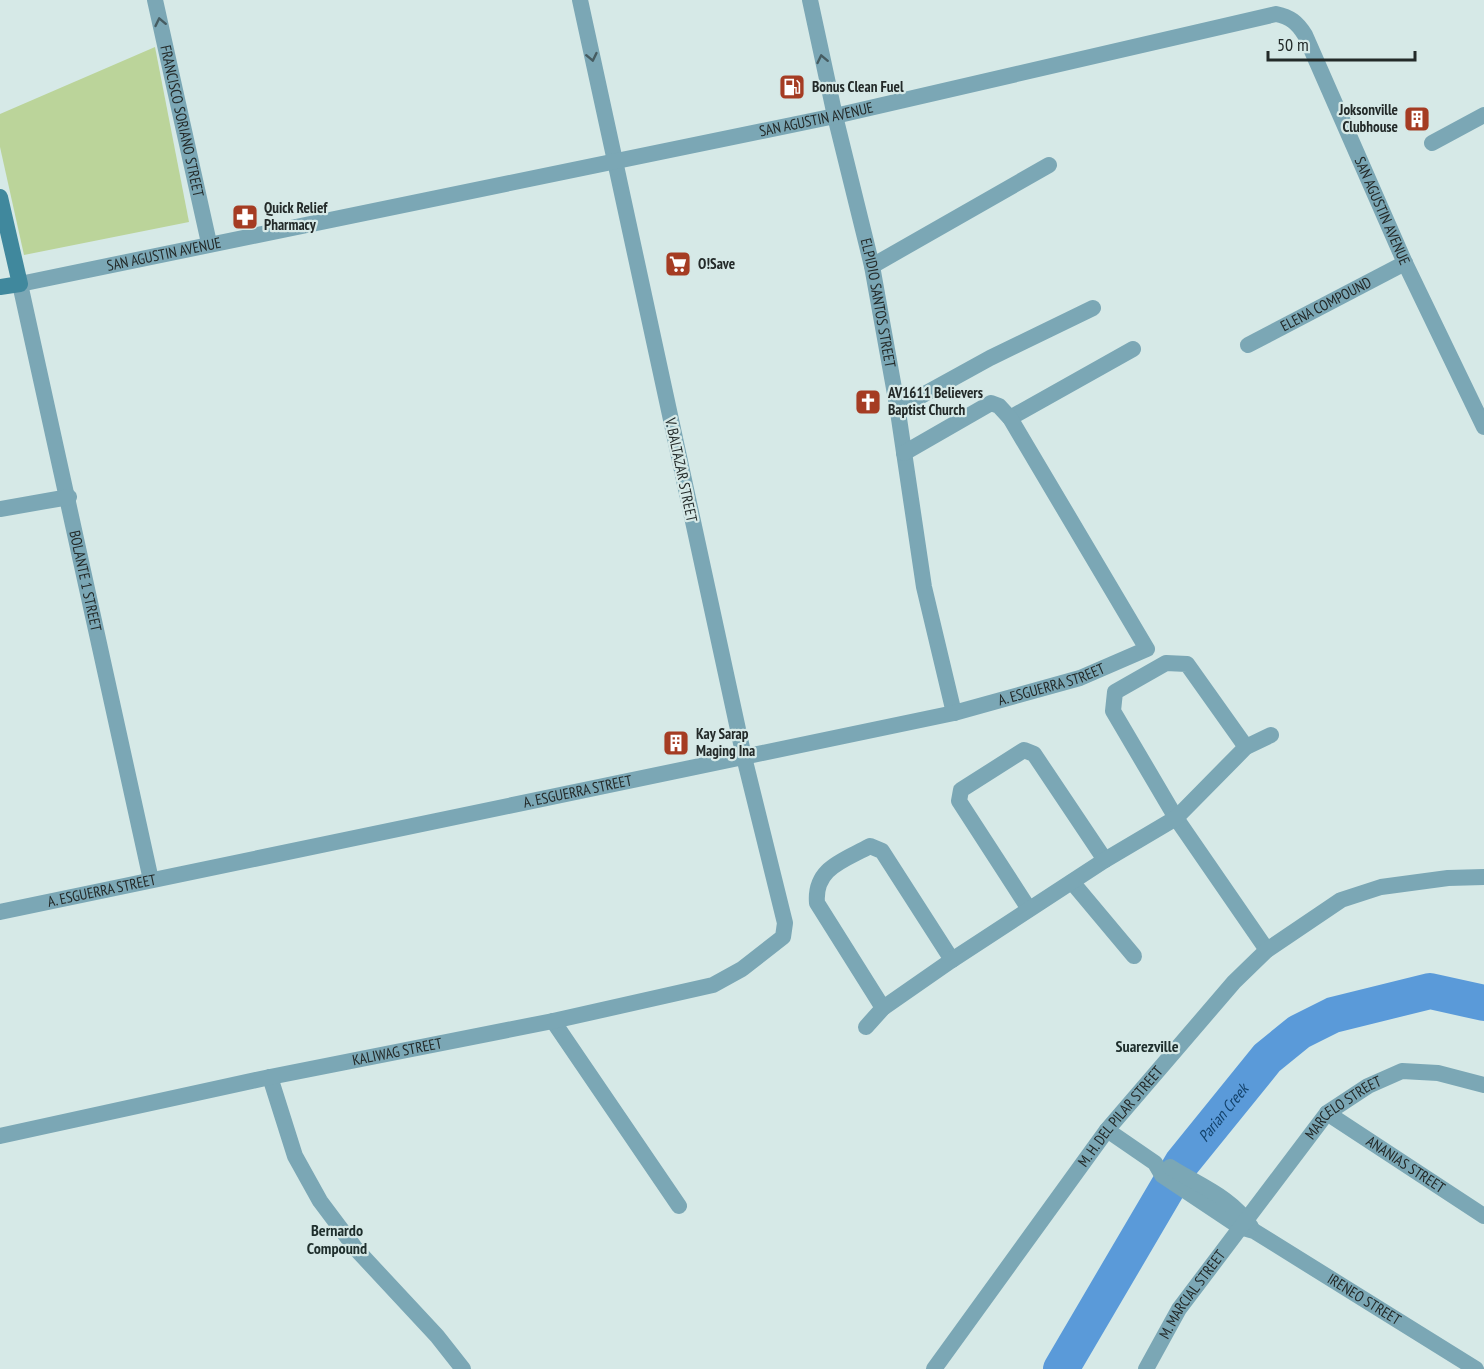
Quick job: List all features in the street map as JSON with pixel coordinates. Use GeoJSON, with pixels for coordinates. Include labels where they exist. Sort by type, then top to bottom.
{"type":"FeatureCollection","features":[{"type":"Feature","properties":{"kind":"main road"},"geometry":{"type":"LineString","coordinates":[[0,197],[20,284]]}},
{"type":"Feature","properties":{"kind":"main road","name":"SAN AGUSTIN AVENUE"},"geometry":{"type":"LineString","coordinates":[[0,287],[20,284]]}},
{"type":"Feature","properties":{"kind":"street","name":"FRANCISCO SORIANO STREET"},"geometry":{"type":"LineString","coordinates":[[155,0],[209,243]]}},
{"type":"Feature","properties":{"kind":"street","name":"V. BALTAZAR STREET"},"geometry":{"type":"LineString","coordinates":[[580,0],[744,757],[785,923],[783,937]]}},
{"type":"Feature","properties":{"kind":"street","name":"ELPIDIO SANTOS STREET"},"geometry":{"type":"LineString","coordinates":[[810,0],[835,116],[872,266],[897,405],[924,587],[954,713]]}},
{"type":"Feature","properties":{"kind":"street","name":"SAN AGUSTIN AVENUE"},"geometry":{"type":"LineString","coordinates":[[20,284],[209,243],[835,116],[1276,14],[1288,17],[1299,24],[1305,35],[1405,263],[1484,427]]}},
{"type":"Feature","properties":{"kind":"street"},"geometry":{"type":"LineString","coordinates":[[1432,143],[1484,114]]}},
{"type":"Feature","properties":{"kind":"street"},"geometry":{"type":"LineString","coordinates":[[872,266],[1048,165]]}},
{"type":"Feature","properties":{"kind":"street","name":"ELENA COMPOUND"},"geometry":{"type":"LineString","coordinates":[[1248,345],[1405,263]]}},
{"type":"Feature","properties":{"kind":"street","name":"BOLANTE 1 STREET"},"geometry":{"type":"LineString","coordinates":[[20,284],[69,496],[152,880]]}},
{"type":"Feature","properties":{"kind":"street"},"geometry":{"type":"LineString","coordinates":[[897,405],[921,396],[990,358],[1094,308]]}},
{"type":"Feature","properties":{"kind":"street"},"geometry":{"type":"LineString","coordinates":[[904,453],[991,403],[999,406],[1010,418],[1133,349]]}},
{"type":"Feature","properties":{"kind":"street","name":"A. ESGUERRA STREET"},"geometry":{"type":"LineString","coordinates":[[0,912],[954,713],[1080,678],[1147,649],[1010,418]]}},
{"type":"Feature","properties":{"kind":"street"},"geometry":{"type":"LineString","coordinates":[[0,509],[69,496]]}},
{"type":"Feature","properties":{"kind":"street"},"geometry":{"type":"LineString","coordinates":[[1246,747],[1187,664],[1166,663],[1115,692],[1113,711],[1176,818],[1267,950]]}},
{"type":"Feature","properties":{"kind":"street"},"geometry":{"type":"LineString","coordinates":[[866,1027],[883,1008],[952,960],[1105,860],[1176,818],[1246,747],[1272,735]]}},
{"type":"Feature","properties":{"kind":"street"},"geometry":{"type":"LineString","coordinates":[[1029,909],[959,801],[961,790],[1024,750],[1029,751],[1105,860]]}},
{"type":"Feature","properties":{"kind":"street"},"geometry":{"type":"LineString","coordinates":[[883,1008],[817,903],[816,888],[822,874],[870,846],[882,851],[952,960]]}},
{"type":"Feature","properties":{"kind":"street","name":"M. H. DEL PILAR STREET"},"geometry":{"type":"LineString","coordinates":[[934,1369],[1107,1130],[1234,982],[1267,950],[1341,900],[1371,890],[1448,878],[1484,878]]}},
{"type":"Feature","properties":{"kind":"street"},"geometry":{"type":"LineString","coordinates":[[1071,882],[1134,956]]}},
{"type":"Feature","properties":{"kind":"street","name":"KALIWAG STREET"},"geometry":{"type":"LineString","coordinates":[[0,1136],[270,1077],[553,1021],[713,985],[742,969],[783,937]]}},
{"type":"Feature","properties":{"kind":"street"},"geometry":{"type":"LineString","coordinates":[[553,1021],[679,1206]]}},
{"type":"Feature","properties":{"kind":"street","name":"MARCELO STREET"},"geometry":{"type":"LineString","coordinates":[[1246,1225],[1327,1113],[1368,1086],[1402,1071],[1438,1073],[1484,1085]]}},
{"type":"Feature","properties":{"kind":"street"},"geometry":{"type":"LineString","coordinates":[[270,1077],[295,1156],[320,1201],[356,1249],[422,1320],[463,1369]]}},
{"type":"Feature","properties":{"kind":"street","name":"ANANIAS STREET"},"geometry":{"type":"LineString","coordinates":[[1327,1113],[1484,1216]]}},
{"type":"Feature","properties":{"kind":"street","name":"IRENEO STREET"},"geometry":{"type":"LineString","coordinates":[[1107,1130],[1246,1225],[1476,1369]]}},
{"type":"Feature","properties":{"kind":"street","name":"M. MARCIAL STREET"},"geometry":{"type":"LineString","coordinates":[[1146,1369],[1179,1309],[1246,1225]]}},
{"type":"Feature","properties":{"kind":"green space"},"geometry":{"type":"Polygon","coordinates":[[[155,47],[189,222],[24,255],[0,147],[0,114],[155,47]]]}},
{"type":"Feature","properties":{"kind":"waterway","name":"Parian Creek"},"geometry":{"type":"LineString","coordinates":[[1061,1369],[1182,1163],[1267,1058],[1299,1032],[1333,1015],[1430,991],[1484,1003]]}},
{"type":"Feature","properties":{"kind":"place","name":"Bonus Clean Fuel"},"geometry":{"type":"Point","coordinates":[792,87]}},
{"type":"Feature","properties":{"kind":"place","name":"Joksonville Clubhouse"},"geometry":{"type":"Point","coordinates":[1417,119]}},
{"type":"Feature","properties":{"kind":"place","name":"Quick Relief Pharmacy"},"geometry":{"type":"Point","coordinates":[245,217]}},
{"type":"Feature","properties":{"kind":"place","name":"O!Save"},"geometry":{"type":"Point","coordinates":[678,264]}},
{"type":"Feature","properties":{"kind":"place","name":"AV1611 Believers Baptist Church"},"geometry":{"type":"Point","coordinates":[868,402]}},
{"type":"Feature","properties":{"kind":"place","name":"Kay Sarap Maging Ina"},"geometry":{"type":"Point","coordinates":[676,743]}},
{"type":"Feature","properties":{"kind":"district","name":"Suarezville"},"geometry":{"type":"Point","coordinates":[1147,1046]}},
{"type":"Feature","properties":{"kind":"district","name":"Bernardo Compound"},"geometry":{"type":"Point","coordinates":[337,1239]}}]}
